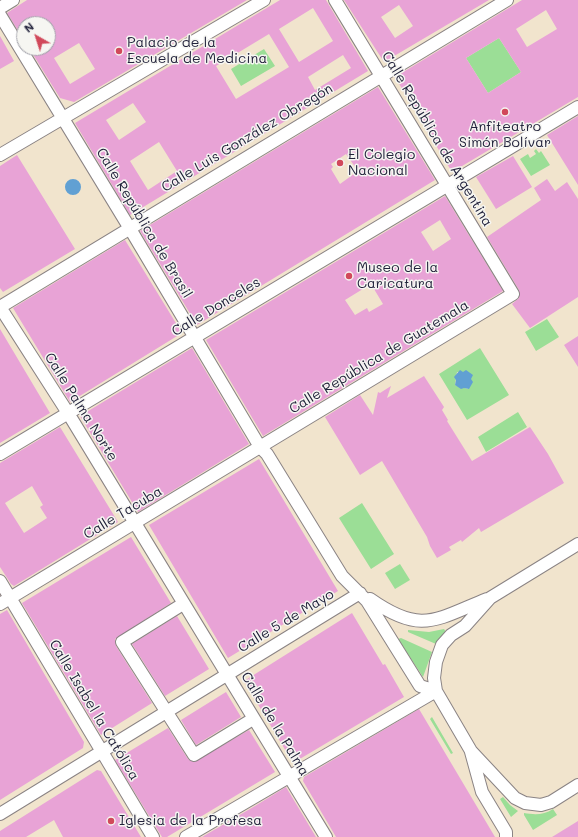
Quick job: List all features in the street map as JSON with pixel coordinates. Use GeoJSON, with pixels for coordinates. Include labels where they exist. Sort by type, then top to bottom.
{"type":"FeatureCollection","features":[{"type":"Feature","properties":{"kind":"street"},"geometry":{"type":"LineString","coordinates":[[0,8],[13,0]]}},
{"type":"Feature","properties":{"kind":"street"},"geometry":{"type":"LineString","coordinates":[[0,155],[264,0]]}},
{"type":"Feature","properties":{"kind":"street","name":"Calle República de Argentina"},"geometry":{"type":"LineString","coordinates":[[335,0],[513,294]]}},
{"type":"Feature","properties":{"kind":"street","name":"Calle Luis González Obregón"},"geometry":{"type":"LineString","coordinates":[[0,307],[381,75],[508,0]]}},
{"type":"Feature","properties":{"kind":"street","name":"Calle República de Brasil"},"geometry":{"type":"LineString","coordinates":[[0,15],[130,227],[260,447],[267,454],[342,576],[360,593]]}},
{"type":"Feature","properties":{"kind":"street","name":"Calle Donceles"},"geometry":{"type":"LineString","coordinates":[[0,454],[578,107]]}},
{"type":"Feature","properties":{"kind":"street","name":"Calle República de Guatemala"},"geometry":{"type":"LineString","coordinates":[[260,447],[513,294]]}},
{"type":"Feature","properties":{"kind":"street","name":"Calle Palma Norte"},"geometry":{"type":"LineString","coordinates":[[0,307],[68,413],[135,524]]}},
{"type":"Feature","properties":{"kind":"street","name":"Calle Tacuba"},"geometry":{"type":"LineString","coordinates":[[5,601],[135,524],[260,447]]}},
{"type":"Feature","properties":{"kind":"street","name":"Calle de la Palma"},"geometry":{"type":"LineString","coordinates":[[135,524],[183,604],[228,674],[253,719],[326,837]]}},
{"type":"Feature","properties":{"kind":"street"},"geometry":{"type":"LineString","coordinates":[[360,593],[387,612],[398,617],[423,622],[441,619],[490,598],[578,544]]}},
{"type":"Feature","properties":{"kind":"street","name":"Calle Isabel la Católica"},"geometry":{"type":"LineString","coordinates":[[0,581],[5,601],[102,751],[153,837]]}},
{"type":"Feature","properties":{"kind":"street"},"geometry":{"type":"LineString","coordinates":[[360,593],[382,622],[420,686],[436,691]]}},
{"type":"Feature","properties":{"kind":"street","name":"Calle 5 de Mayo"},"geometry":{"type":"LineString","coordinates":[[0,814],[10,801],[102,751],[360,593]]}},
{"type":"Feature","properties":{"kind":"street"},"geometry":{"type":"LineString","coordinates":[[490,598],[465,626],[451,635],[442,645],[438,654],[435,669],[436,691],[471,751],[482,792],[506,832],[506,837]]}},
{"type":"Feature","properties":{"kind":"street"},"geometry":{"type":"LineString","coordinates":[[183,604],[122,642],[194,755],[253,719]]}},
{"type":"Feature","properties":{"kind":"street"},"geometry":{"type":"LineString","coordinates":[[186,837],[436,691]]}},
{"type":"Feature","properties":{"kind":"street"},"geometry":{"type":"LineString","coordinates":[[471,751],[502,781],[510,793],[525,804],[532,805],[551,802],[578,785]]}},
{"type":"Feature","properties":{"kind":"green space"},"geometry":{"type":"Polygon","coordinates":[[[499,38],[521,72],[488,93],[466,58],[499,38]]]}},
{"type":"Feature","properties":{"kind":"green space"},"geometry":{"type":"Polygon","coordinates":[[[264,49],[275,66],[241,86],[231,69],[264,49]]]}},
{"type":"Feature","properties":{"kind":"green space"},"geometry":{"type":"Polygon","coordinates":[[[536,149],[539,153],[541,151],[550,165],[531,176],[520,159],[528,154],[530,158],[536,154],[534,151],[536,149]]]}},
{"type":"Feature","properties":{"kind":"green space"},"geometry":{"type":"Polygon","coordinates":[[[547,319],[559,337],[536,351],[525,332],[547,319]]]}},
{"type":"Feature","properties":{"kind":"green space"},"geometry":{"type":"Polygon","coordinates":[[[480,348],[509,395],[467,420],[439,374],[480,348]],[[457,372],[455,385],[468,389],[471,384],[468,373],[457,372]]]}},
{"type":"Feature","properties":{"kind":"green space"},"geometry":{"type":"Polygon","coordinates":[[[518,412],[527,427],[486,452],[478,437],[518,412]]]}},
{"type":"Feature","properties":{"kind":"green space"},"geometry":{"type":"Polygon","coordinates":[[[362,503],[394,554],[371,569],[339,518],[362,503]]]}},
{"type":"Feature","properties":{"kind":"green space"},"geometry":{"type":"Polygon","coordinates":[[[400,564],[410,580],[395,589],[385,573],[400,564]]]}},
{"type":"Feature","properties":{"kind":"green space"},"geometry":{"type":"Polygon","coordinates":[[[444,629],[446,632],[436,644],[408,632],[408,630],[429,632],[444,629]]]}},
{"type":"Feature","properties":{"kind":"green space"},"geometry":{"type":"Polygon","coordinates":[[[401,638],[432,652],[423,677],[398,639],[401,638]]]}},
{"type":"Feature","properties":{"kind":"green space"},"geometry":{"type":"Polygon","coordinates":[[[432,717],[453,753],[451,754],[430,719],[432,717]]]}},
{"type":"Feature","properties":{"kind":"green space"},"geometry":{"type":"Polygon","coordinates":[[[503,797],[518,811],[511,817],[500,799],[503,797]]]}},
{"type":"Feature","properties":{"kind":"green space"},"geometry":{"type":"Polygon","coordinates":[[[553,809],[557,815],[533,830],[524,815],[524,813],[536,814],[553,809]]]}},
{"type":"Feature","properties":{"kind":"water"},"geometry":{"type":"Polygon","coordinates":[[[73,179],[80,184],[81,187],[76,194],[73,195],[66,190],[65,187],[70,180],[73,179]]]}},
{"type":"Feature","properties":{"kind":"water"},"geometry":{"type":"Polygon","coordinates":[[[460,370],[463,372],[466,370],[473,375],[471,379],[473,382],[469,389],[461,389],[455,385],[456,380],[454,377],[460,370]]]}},
{"type":"Feature","properties":{"kind":"building","name":"Palacio de la Escuela de Medicina"},"geometry":{"type":"Polygon","coordinates":[[[27,0],[247,0],[74,102],[60,98],[34,56],[56,56],[56,16],[16,16],[16,27],[7,13],[27,0]],[[79,43],[54,58],[70,84],[95,69],[79,43]]]}},
{"type":"Feature","properties":{"kind":"building"},"geometry":{"type":"Polygon","coordinates":[[[280,0],[326,0],[368,71],[130,215],[75,123],[280,0]],[[313,8],[279,29],[299,62],[333,41],[313,8]],[[269,34],[216,66],[236,99],[289,67],[269,34]],[[343,55],[308,77],[315,90],[351,68],[343,55]],[[133,103],[106,120],[119,140],[146,122],[133,103]],[[159,142],[130,161],[148,190],[177,171],[159,142]]]}},
{"type":"Feature","properties":{"kind":"building"},"geometry":{"type":"Polygon","coordinates":[[[344,0],[489,0],[384,62],[344,0]],[[399,5],[381,17],[395,38],[413,26],[399,5]]]}},
{"type":"Feature","properties":{"kind":"building"},"geometry":{"type":"Polygon","coordinates":[[[522,0],[578,0],[578,97],[452,172],[395,77],[522,0]],[[546,10],[516,29],[527,47],[557,29],[546,10]],[[499,38],[466,58],[488,93],[521,72],[499,38]]]}},
{"type":"Feature","properties":{"kind":"building"},"geometry":{"type":"Polygon","coordinates":[[[0,36],[14,61],[0,69],[0,36]]]}},
{"type":"Feature","properties":{"kind":"building"},"geometry":{"type":"Polygon","coordinates":[[[378,87],[435,180],[197,325],[140,231],[378,87]],[[346,154],[331,164],[333,167],[331,169],[340,184],[358,171],[346,154]]]}},
{"type":"Feature","properties":{"kind":"building"},"geometry":{"type":"Polygon","coordinates":[[[578,116],[578,185],[547,135],[578,116]]]}},
{"type":"Feature","properties":{"kind":"building"},"geometry":{"type":"Polygon","coordinates":[[[17,155],[75,249],[3,292],[0,288],[0,166],[17,155]]]}},
{"type":"Feature","properties":{"kind":"building"},"geometry":{"type":"Polygon","coordinates":[[[513,156],[532,187],[496,209],[476,177],[513,156]]]}},
{"type":"Feature","properties":{"kind":"building"},"geometry":{"type":"Polygon","coordinates":[[[547,179],[555,191],[567,182],[578,199],[578,297],[530,328],[512,304],[519,298],[519,290],[487,237],[541,200],[534,188],[547,179]]]}},
{"type":"Feature","properties":{"kind":"building"},"geometry":{"type":"Polygon","coordinates":[[[445,196],[503,291],[263,436],[206,340],[445,196]],[[440,220],[421,232],[433,251],[451,239],[440,220]],[[371,284],[345,300],[355,315],[367,308],[369,312],[383,304],[371,284]]]}},
{"type":"Feature","properties":{"kind":"building"},"geometry":{"type":"Polygon","coordinates":[[[125,240],[182,333],[70,402],[13,308],[125,240]]]}},
{"type":"Feature","properties":{"kind":"building"},"geometry":{"type":"Polygon","coordinates":[[[0,329],[50,413],[0,443],[0,329]]]}},
{"type":"Feature","properties":{"kind":"building"},"geometry":{"type":"Polygon","coordinates":[[[578,336],[578,367],[564,345],[578,336]]]}},
{"type":"Feature","properties":{"kind":"building"},"geometry":{"type":"Polygon","coordinates":[[[192,348],[249,444],[138,512],[80,416],[192,348]]]}},
{"type":"Feature","properties":{"kind":"building"},"geometry":{"type":"Polygon","coordinates":[[[424,376],[444,407],[442,410],[448,420],[447,421],[472,461],[530,427],[548,454],[564,483],[481,532],[479,528],[462,542],[461,540],[449,547],[451,550],[437,558],[427,537],[382,461],[360,475],[325,417],[360,395],[373,415],[378,392],[380,393],[391,386],[387,398],[424,376]]]}},
{"type":"Feature","properties":{"kind":"building"},"geometry":{"type":"Polygon","coordinates":[[[60,427],[118,522],[14,586],[11,584],[0,567],[0,463],[60,427]],[[32,486],[5,503],[24,533],[47,518],[40,507],[43,505],[32,486]]]}},
{"type":"Feature","properties":{"kind":"building"},"geometry":{"type":"Polygon","coordinates":[[[259,459],[338,591],[228,658],[149,525],[259,459]]]}},
{"type":"Feature","properties":{"kind":"building"},"geometry":{"type":"Polygon","coordinates":[[[131,537],[171,603],[115,639],[116,646],[152,703],[101,735],[22,603],[131,537]]]}},
{"type":"Feature","properties":{"kind":"building"},"geometry":{"type":"Polygon","coordinates":[[[7,610],[84,742],[83,748],[0,800],[0,614],[7,610]]]}},
{"type":"Feature","properties":{"kind":"building"},"geometry":{"type":"Polygon","coordinates":[[[352,613],[383,665],[385,664],[404,697],[293,763],[244,681],[352,613]]]}},
{"type":"Feature","properties":{"kind":"building"},"geometry":{"type":"Polygon","coordinates":[[[177,616],[209,669],[165,696],[132,644],[177,616]]]}},
{"type":"Feature","properties":{"kind":"building"},"geometry":{"type":"Polygon","coordinates":[[[226,692],[241,717],[196,745],[181,720],[226,692]]]}},
{"type":"Feature","properties":{"kind":"building"},"geometry":{"type":"Polygon","coordinates":[[[419,709],[495,837],[336,837],[303,781],[304,777],[419,709]]]}},
{"type":"Feature","properties":{"kind":"building"},"geometry":{"type":"Polygon","coordinates":[[[168,728],[188,759],[194,762],[249,730],[275,772],[167,837],[162,837],[115,760],[168,728]]]}},
{"type":"Feature","properties":{"kind":"building"},"geometry":{"type":"Polygon","coordinates":[[[97,770],[101,771],[141,837],[63,837],[54,820],[26,837],[0,837],[0,831],[97,770]]]}},
{"type":"Feature","properties":{"kind":"building"},"geometry":{"type":"Polygon","coordinates":[[[286,787],[316,837],[202,837],[255,806],[286,787]]]}},
{"type":"Feature","properties":{"kind":"building"},"geometry":{"type":"Polygon","coordinates":[[[578,821],[578,837],[552,837],[578,821]]]}},
{"type":"Feature","properties":{"kind":"place","name":"Palacio de la Escuela de Medicina"},"geometry":{"type":"Point","coordinates":[119,51]}},
{"type":"Feature","properties":{"kind":"place","name":"Anfiteatro Simón Bolívar"},"geometry":{"type":"Point","coordinates":[505,112]}},
{"type":"Feature","properties":{"kind":"place","name":"El Colegio Nacional"},"geometry":{"type":"Point","coordinates":[340,163]}},
{"type":"Feature","properties":{"kind":"place","name":"Museo de la Caricatura"},"geometry":{"type":"Point","coordinates":[349,276]}},
{"type":"Feature","properties":{"kind":"place","name":"Iglesia de la Profesa"},"geometry":{"type":"Point","coordinates":[111,821]}}]}
